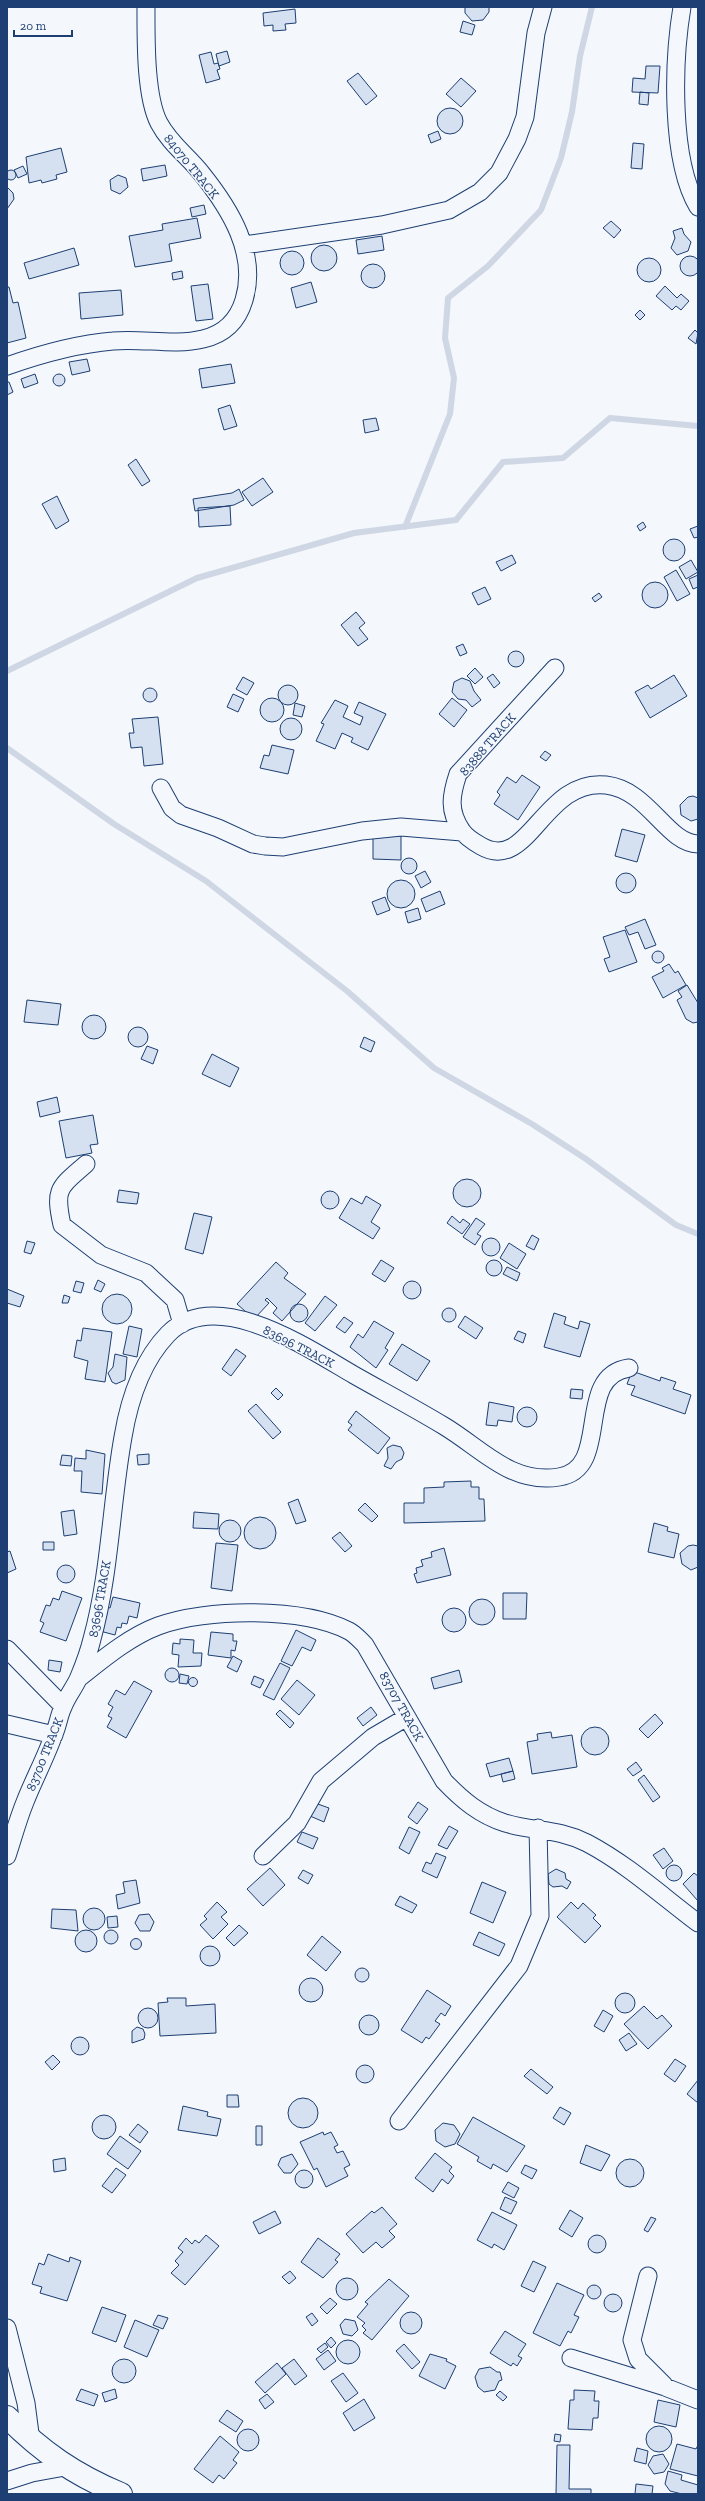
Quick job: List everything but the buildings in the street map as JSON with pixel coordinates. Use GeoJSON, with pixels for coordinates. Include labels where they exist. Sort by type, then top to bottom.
{"type":"FeatureCollection","features":[{"type":"Feature","properties":{"kind":"street","name":"84070 TRACK"},"geometry":{"type":"LineString","coordinates":[[7,366],[58,350],[112,341],[203,339],[221,332],[234,323],[242,309],[249,284],[249,266],[244,245],[224,206],[206,180],[171,141],[159,123],[153,106],[146,44],[146,7]]}},
{"type":"Feature","properties":{"kind":"street"},"geometry":{"type":"LineString","coordinates":[[244,245],[382,225],[449,210],[480,192],[499,173],[517,139],[525,117],[536,33],[543,7]]}},
{"type":"Feature","properties":{"kind":"street"},"geometry":{"type":"LineString","coordinates":[[682,7],[677,56],[678,141],[687,184],[698,207]]}},
{"type":"Feature","properties":{"kind":"street","name":"83888 TRACK"},"geometry":{"type":"LineString","coordinates":[[555,668],[458,774],[451,793],[453,814],[462,832],[489,850],[509,850],[520,844],[560,799],[588,786],[605,785],[621,788],[633,794],[679,836],[698,844]]}},
{"type":"Feature","properties":{"kind":"street"},"geometry":{"type":"LineString","coordinates":[[161,788],[172,808],[182,815],[218,828],[253,844],[265,846],[283,847],[362,831],[401,827],[462,832]]}},
{"type":"Feature","properties":{"kind":"street"},"geometry":{"type":"LineString","coordinates":[[86,1164],[60,1187],[58,1204],[62,1225],[101,1254],[146,1273],[175,1300],[182,1324]]}},
{"type":"Feature","properties":{"kind":"street","name":"83696 TRACK"},"geometry":{"type":"LineString","coordinates":[[63,1706],[79,1678],[96,1623],[107,1561],[115,1480],[127,1414],[139,1378],[155,1351],[168,1334],[182,1324],[200,1317],[217,1316],[255,1324],[291,1339],[446,1427],[506,1468],[525,1477],[538,1478],[567,1475],[576,1471],[588,1452],[601,1388],[607,1379],[615,1372],[629,1368]]}},
{"type":"Feature","properties":{"kind":"street","name":"83707 TRACK"},"geometry":{"type":"LineString","coordinates":[[79,1678],[132,1639],[157,1626],[182,1618],[207,1614],[251,1612],[303,1618],[350,1631],[365,1645],[381,1668],[444,1781],[460,1798],[481,1814],[506,1823],[563,1833],[588,1844],[618,1863],[698,1923]]}},
{"type":"Feature","properties":{"kind":"street","name":"83700 TRACK"},"geometry":{"type":"LineString","coordinates":[[7,1649],[63,1706],[54,1735],[25,1803],[7,1856]]}},
{"type":"Feature","properties":{"kind":"street"},"geometry":{"type":"LineString","coordinates":[[263,1856],[297,1823],[321,1781],[373,1737],[407,1717]]}},
{"type":"Feature","properties":{"kind":"street"},"geometry":{"type":"LineString","coordinates":[[7,1724],[54,1735]]}},
{"type":"Feature","properties":{"kind":"street"},"geometry":{"type":"LineString","coordinates":[[399,2121],[518,1966],[540,1916],[538,1828]]}},
{"type":"Feature","properties":{"kind":"street"},"geometry":{"type":"LineString","coordinates":[[648,2276],[632,2340],[638,2359],[665,2387]]}},
{"type":"Feature","properties":{"kind":"street"},"geometry":{"type":"LineString","coordinates":[[7,2328],[26,2403],[31,2440]]}},
{"type":"Feature","properties":{"kind":"street"},"geometry":{"type":"LineString","coordinates":[[571,2358],[665,2387],[698,2400]]}},
{"type":"Feature","properties":{"kind":"street"},"geometry":{"type":"LineString","coordinates":[[7,2417],[31,2440],[65,2467],[121,2494]]}},
{"type":"Feature","properties":{"kind":"street"},"geometry":{"type":"LineString","coordinates":[[7,2481],[65,2467]]}},
{"type":"Feature","properties":{"kind":"waterway"},"geometry":{"type":"LineString","coordinates":[[405,527],[450,414],[454,378],[445,338],[448,298],[488,266],[541,210],[561,158],[572,112],[580,56],[592,7]]}},
{"type":"Feature","properties":{"kind":"waterway"},"geometry":{"type":"LineString","coordinates":[[7,671],[197,578],[354,533],[456,520],[503,462],[563,458],[610,418],[698,426]]}},
{"type":"Feature","properties":{"kind":"waterway"},"geometry":{"type":"LineString","coordinates":[[7,748],[114,824],[206,881],[347,991],[434,1068],[532,1124],[586,1159],[676,1225],[698,1234]]}}]}
